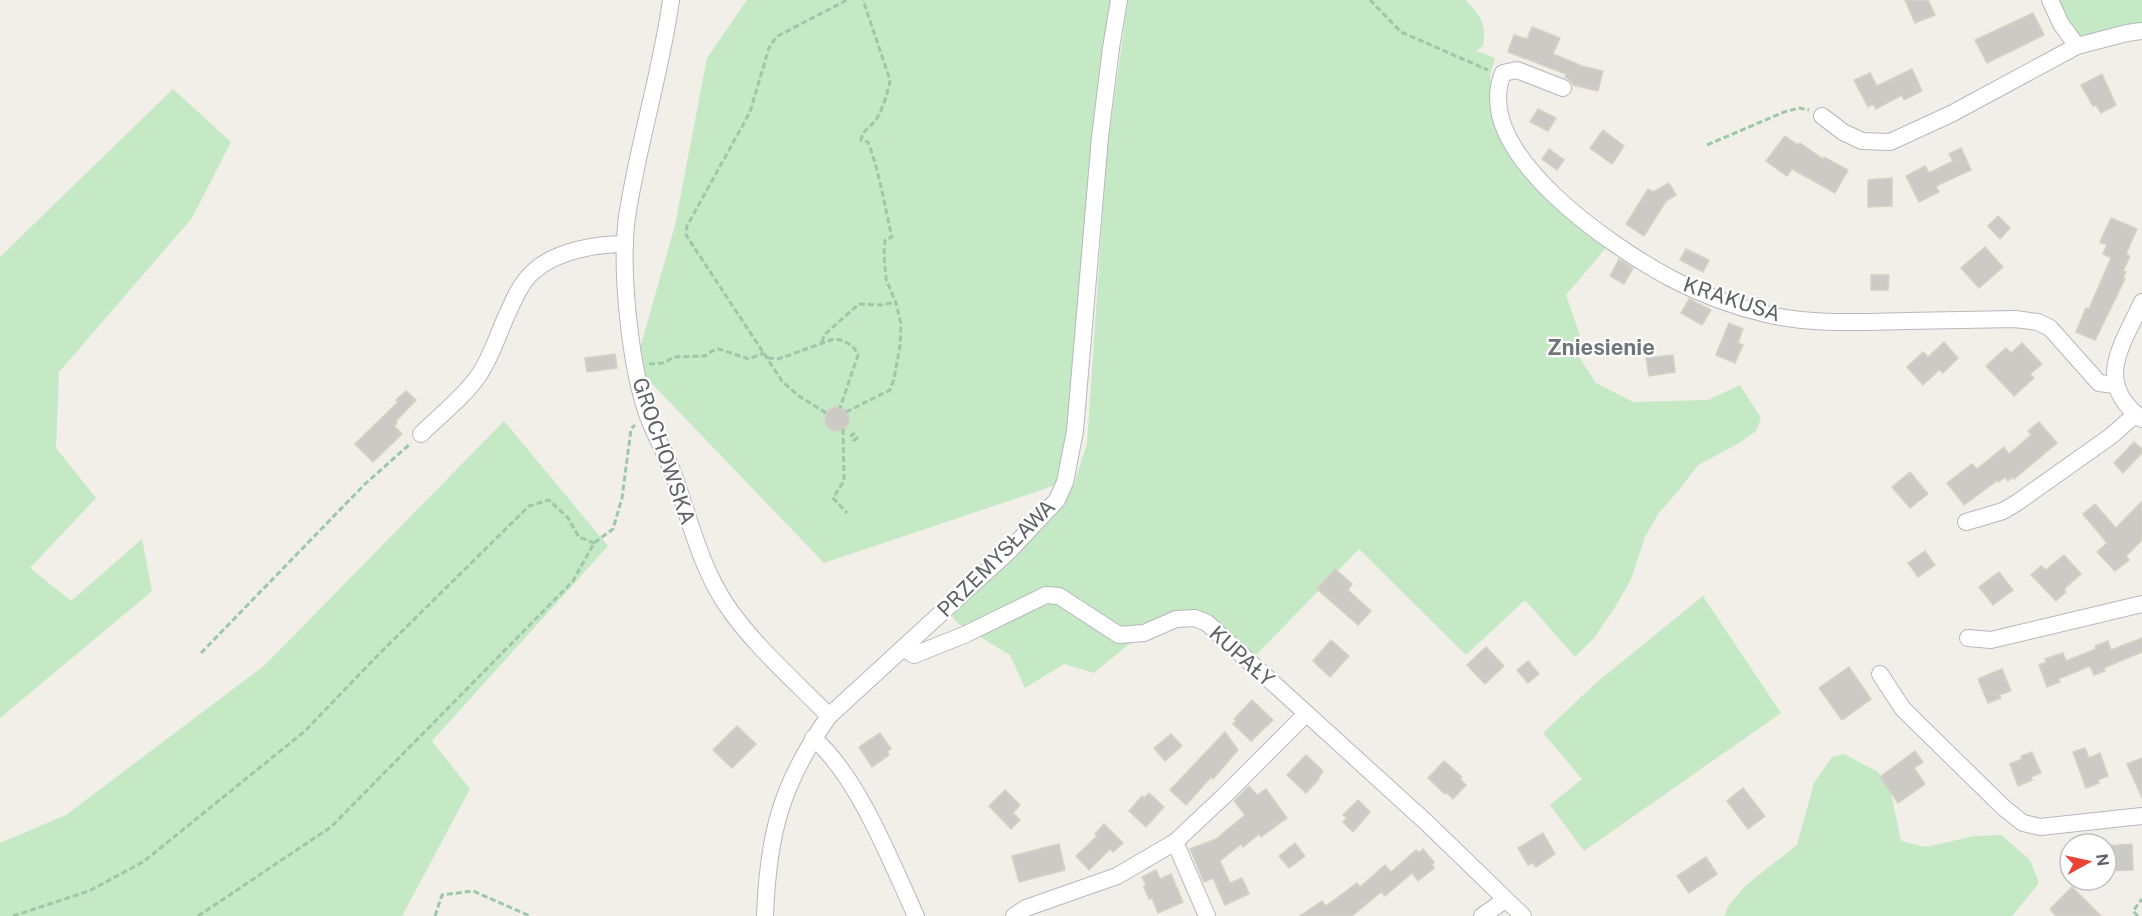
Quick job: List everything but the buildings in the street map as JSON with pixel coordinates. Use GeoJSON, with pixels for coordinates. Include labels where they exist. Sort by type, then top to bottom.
{"type":"FeatureCollection","features":[{"type":"Feature","properties":{"kind":"street","name":"GROCHOWSKA"},"geometry":{"type":"LineString","coordinates":[[671,0],[627,217],[625,244],[629,316],[635,366],[649,417],[673,472],[694,537],[713,582],[744,627],[829,716]]}},
{"type":"Feature","properties":{"kind":"street","name":"PRZEMYSŁAWA"},"geometry":{"type":"LineString","coordinates":[[765,916],[775,826],[790,781],[813,738],[829,716],[1043,517],[1057,500],[1065,482],[1075,431],[1100,137],[1119,0]]}},
{"type":"Feature","properties":{"kind":"street"},"geometry":{"type":"LineString","coordinates":[[2050,0],[2061,24],[2077,46]]}},
{"type":"Feature","properties":{"kind":"street"},"geometry":{"type":"LineString","coordinates":[[1822,116],[1843,132],[1862,141],[1890,142],[1951,114],[2077,46],[2142,31]]}},
{"type":"Feature","properties":{"kind":"street"},"geometry":{"type":"LineString","coordinates":[[1502,77],[1503,73],[1517,70],[1563,88]]}},
{"type":"Feature","properties":{"kind":"street","name":"KRAKUSA"},"geometry":{"type":"LineString","coordinates":[[1502,77],[1498,84],[1500,108],[1507,136],[1537,180],[1570,212],[1672,279],[1766,314],[1813,321],[1849,323],[2015,319],[2038,322],[2050,328],[2099,382],[2115,386]]}},
{"type":"Feature","properties":{"kind":"street"},"geometry":{"type":"LineString","coordinates":[[421,434],[477,378],[489,357],[513,302],[533,272],[554,258],[576,251],[611,244],[625,244]]}},
{"type":"Feature","properties":{"kind":"street"},"geometry":{"type":"LineString","coordinates":[[1966,522],[2003,511],[2018,502],[2139,416],[2121,399],[2115,386],[2115,367],[2142,302]]}},
{"type":"Feature","properties":{"kind":"street","name":"KUPAŁY"},"geometry":{"type":"LineString","coordinates":[[903,648],[914,655],[964,635],[1046,595],[1059,596],[1119,635],[1144,633],[1176,619],[1195,618],[1207,623],[1427,823],[1523,916]]}},
{"type":"Feature","properties":{"kind":"street"},"geometry":{"type":"LineString","coordinates":[[1968,638],[1991,640],[2142,604]]}},
{"type":"Feature","properties":{"kind":"street"},"geometry":{"type":"LineString","coordinates":[[1880,674],[1903,709],[2004,808],[2023,823],[2040,827],[2142,816]]}},
{"type":"Feature","properties":{"kind":"street"},"geometry":{"type":"LineString","coordinates":[[1014,916],[1026,908],[1117,876],[1175,842],[1306,714]]}},
{"type":"Feature","properties":{"kind":"street"},"geometry":{"type":"LineString","coordinates":[[813,738],[827,750],[869,818],[916,916]]}},
{"type":"Feature","properties":{"kind":"street"},"geometry":{"type":"LineString","coordinates":[[1175,842],[1207,916]]}},
{"type":"Feature","properties":{"kind":"street"},"geometry":{"type":"LineString","coordinates":[[1482,916],[1505,900]]}},
{"type":"Feature","properties":{"kind":"path"},"geometry":{"type":"LineString","coordinates":[[826,413],[799,396],[782,381],[686,235],[687,226],[750,112],[769,48],[776,37],[847,0]]}},
{"type":"Feature","properties":{"kind":"path"},"geometry":{"type":"LineString","coordinates":[[846,412],[890,390],[900,346],[901,324],[896,302],[886,279],[885,240],[892,237],[890,224],[876,164],[868,142],[861,140],[863,131],[876,120],[890,80],[863,0]]}},
{"type":"Feature","properties":{"kind":"path"},"geometry":{"type":"LineString","coordinates":[[1370,0],[1401,32],[1502,77]]}},
{"type":"Feature","properties":{"kind":"path"},"geometry":{"type":"LineString","coordinates":[[1707,145],[1784,111],[1799,108],[1822,116]]}},
{"type":"Feature","properties":{"kind":"path"},"geometry":{"type":"LineString","coordinates":[[822,342],[824,335],[859,304],[880,305],[896,302]]}},
{"type":"Feature","properties":{"kind":"path"},"geometry":{"type":"LineString","coordinates":[[768,358],[778,359],[822,342],[841,339],[856,350],[858,355],[840,408]]}},
{"type":"Feature","properties":{"kind":"path"},"geometry":{"type":"LineString","coordinates":[[635,366],[663,363],[674,357],[705,356],[719,349],[749,359],[765,353]]}},
{"type":"Feature","properties":{"kind":"path"},"geometry":{"type":"LineString","coordinates":[[198,916],[331,827],[573,581],[594,543],[613,529],[621,498],[631,429],[642,418],[649,417]]}},
{"type":"Feature","properties":{"kind":"path"},"geometry":{"type":"LineString","coordinates":[[843,429],[844,481],[833,498],[847,513]]}},
{"type":"Feature","properties":{"kind":"path"},"geometry":{"type":"LineString","coordinates":[[201,653],[365,484],[421,434]]}},
{"type":"Feature","properties":{"kind":"path"},"geometry":{"type":"LineString","coordinates":[[843,437],[851,436]]}},
{"type":"Feature","properties":{"kind":"path"},"geometry":{"type":"LineString","coordinates":[[13,916],[89,891],[143,862],[305,730],[529,506],[549,500],[568,518],[579,537],[594,543]]}},
{"type":"Feature","properties":{"kind":"path"},"geometry":{"type":"LineString","coordinates":[[435,916],[442,895],[473,891],[530,916]]}},
{"type":"Feature","properties":{"kind":"path"},"geometry":{"type":"LineString","coordinates":[[2138,916],[2133,911],[2142,899]]}},
{"type":"Feature","properties":{"kind":"green space"},"geometry":{"type":"Polygon","coordinates":[[[747,0],[1119,0],[1065,482],[824,563],[635,366],[675,225],[707,58],[747,0]]]}},
{"type":"Feature","properties":{"kind":"green space"},"geometry":{"type":"Polygon","coordinates":[[[1128,0],[1465,0],[1475,10],[1483,25],[1483,46],[1476,51],[1495,58],[1490,76],[1498,122],[1610,243],[1566,295],[1583,344],[1575,351],[1596,383],[1633,402],[1708,400],[1740,385],[1761,418],[1756,431],[1698,465],[1658,514],[1645,537],[1631,579],[1617,604],[1594,638],[1575,657],[1525,600],[1466,655],[1359,549],[1252,659],[1223,629],[1162,617],[1094,673],[1064,664],[1025,688],[1010,655],[953,618],[952,609],[1073,486],[1087,444],[1107,149],[1128,0]]]}},
{"type":"Feature","properties":{"kind":"green space"},"geometry":{"type":"Polygon","coordinates":[[[2056,0],[2142,0],[2142,25],[2076,36],[2056,0]]]}},
{"type":"Feature","properties":{"kind":"green space"},"geometry":{"type":"Polygon","coordinates":[[[173,89],[231,142],[192,218],[59,372],[56,448],[96,498],[30,568],[71,601],[142,539],[152,591],[0,718],[0,257],[173,89]]]}},
{"type":"Feature","properties":{"kind":"green space"},"geometry":{"type":"Polygon","coordinates":[[[504,421],[608,546],[432,741],[470,789],[402,916],[0,916],[0,843],[66,815],[265,665],[504,421]]]}},
{"type":"Feature","properties":{"kind":"green space"},"geometry":{"type":"Polygon","coordinates":[[[1703,596],[1781,713],[1584,851],[1550,805],[1582,779],[1543,733],[1597,682],[1703,596]]]}},
{"type":"Feature","properties":{"kind":"green space"},"geometry":{"type":"Polygon","coordinates":[[[1844,754],[1878,772],[1891,794],[1901,841],[1925,847],[1975,836],[2001,835],[2030,860],[2039,883],[2012,916],[1724,916],[1729,905],[1746,885],[1797,845],[1814,783],[1832,757],[1844,754]]]}},
{"type":"Feature","properties":{"kind":"district","name":"Zniesienie"},"geometry":{"type":"Point","coordinates":[1601,347]}}]}
